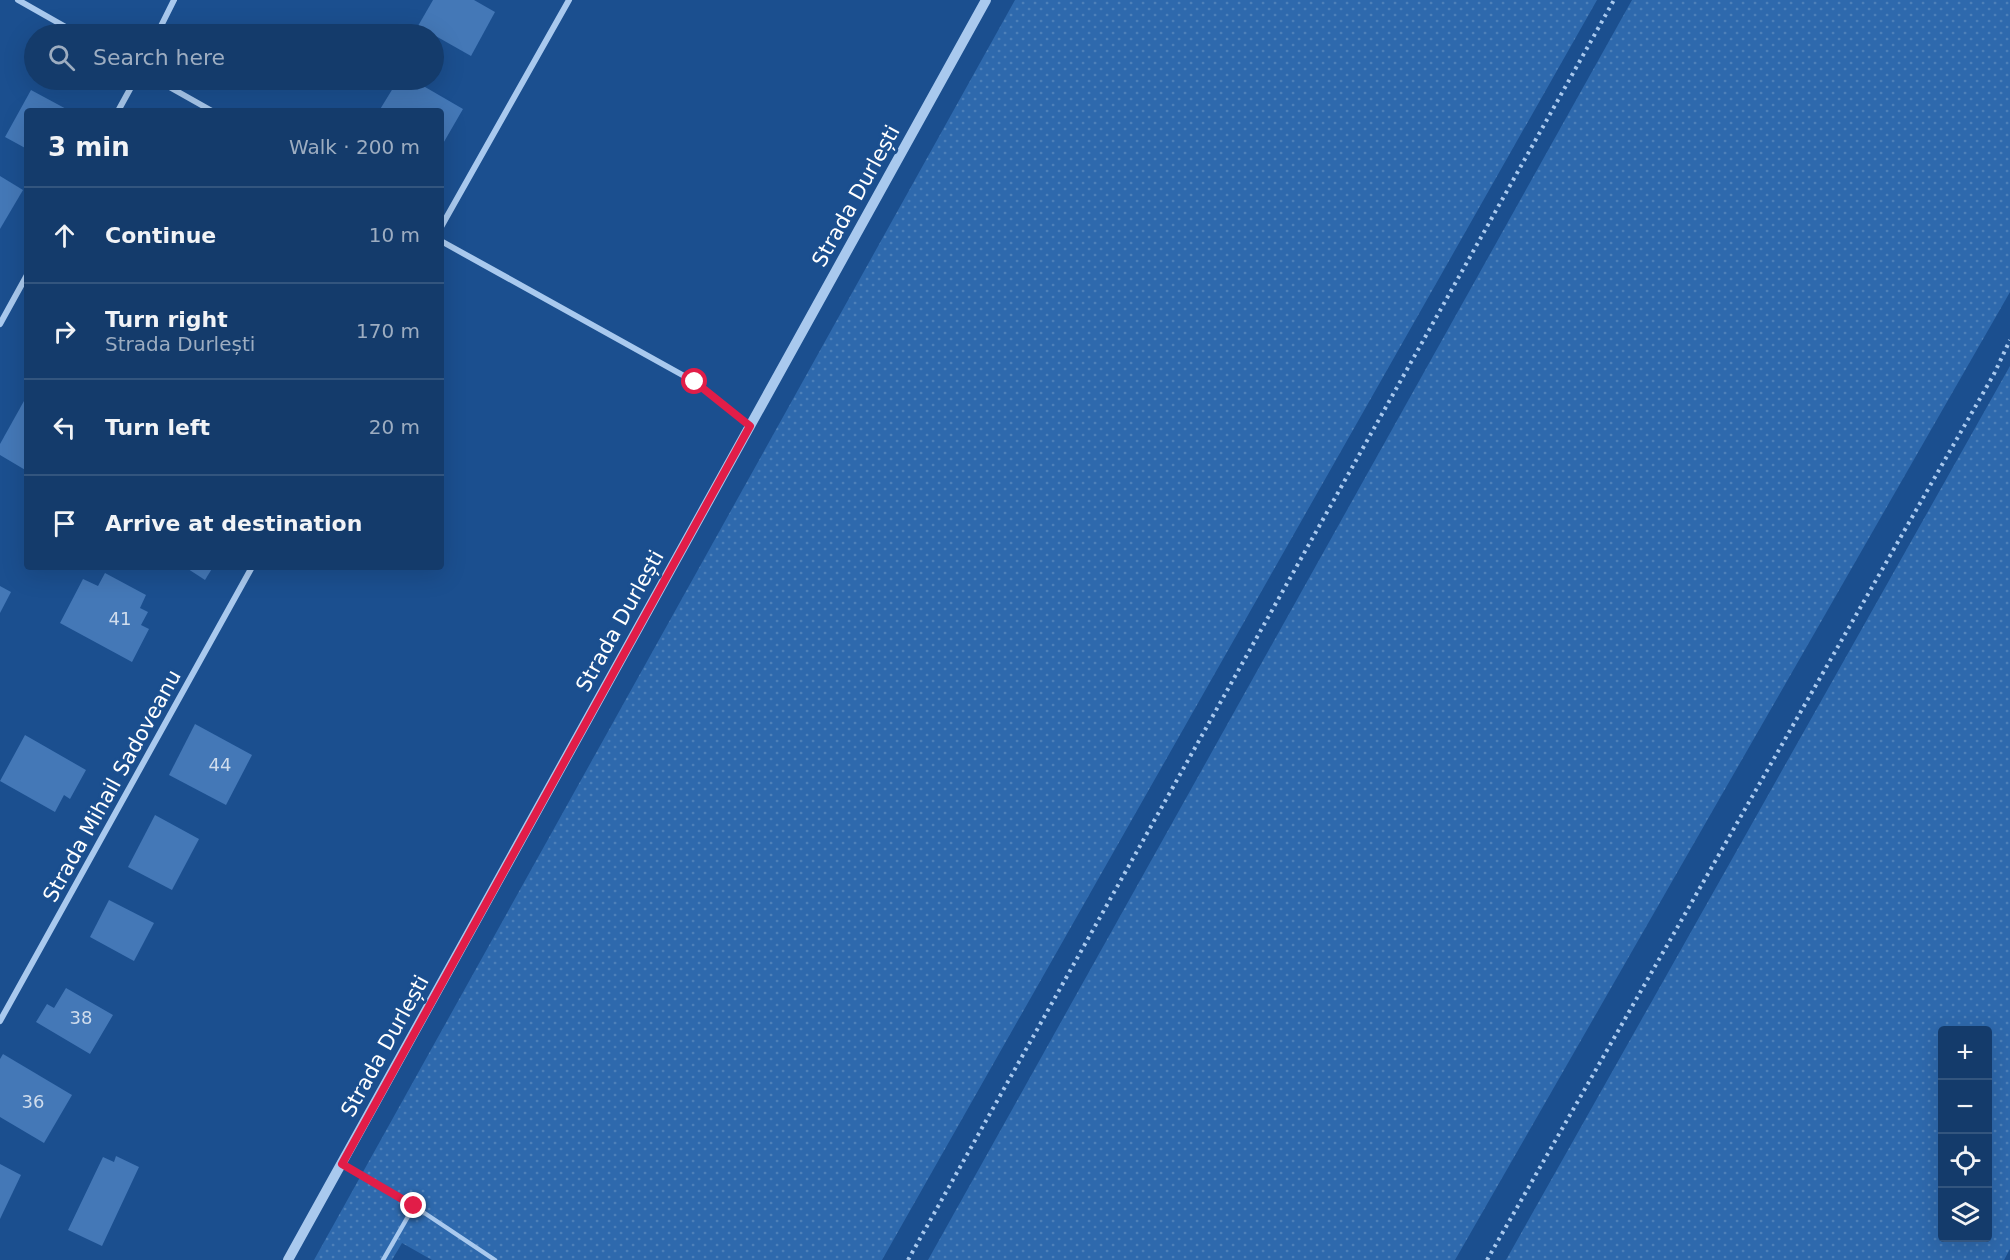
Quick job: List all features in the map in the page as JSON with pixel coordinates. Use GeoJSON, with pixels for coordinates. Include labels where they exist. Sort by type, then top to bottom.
{"type":"FeatureCollection","features":[{"type":"Feature","properties":{"kind":"street"},"geometry":{"type":"LineString","coordinates":[[18,0],[60,24]]}},
{"type":"Feature","properties":{"kind":"street"},"geometry":{"type":"LineString","coordinates":[[162,24],[174,0]]}},
{"type":"Feature","properties":{"kind":"street"},"geometry":{"type":"LineString","coordinates":[[444,222],[569,0]]}},
{"type":"Feature","properties":{"kind":"street","name":"Strada Durlești"},"geometry":{"type":"LineString","coordinates":[[288,1260],[986,0]]}},
{"type":"Feature","properties":{"kind":"street"},"geometry":{"type":"LineString","coordinates":[[120,108],[130,90]]}},
{"type":"Feature","properties":{"kind":"street"},"geometry":{"type":"LineString","coordinates":[[175,90],[207,108]]}},
{"type":"Feature","properties":{"kind":"street"},"geometry":{"type":"LineString","coordinates":[[444,243],[695,382],[750,426]]}},
{"type":"Feature","properties":{"kind":"street"},"geometry":{"type":"LineString","coordinates":[[0,324],[24,280]]}},
{"type":"Feature","properties":{"kind":"street","name":"Strada Mihail Sadoveanu"},"geometry":{"type":"LineString","coordinates":[[0,1021],[250,570]]}},
{"type":"Feature","properties":{"kind":"lane"},"geometry":{"type":"LineString","coordinates":[[342,1164],[414,1206],[495,1260]]}},
{"type":"Feature","properties":{"kind":"lane"},"geometry":{"type":"LineString","coordinates":[[383,1260],[414,1206]]}},
{"type":"Feature","properties":{"kind":"path"},"geometry":{"type":"LineString","coordinates":[[908,1260],[1614,0]]}},
{"type":"Feature","properties":{"kind":"path"},"geometry":{"type":"LineString","coordinates":[[1487,1260],[1982,394],[2010,340]]}},
{"type":"Feature","properties":{"kind":"shaded area"},"geometry":{"type":"Polygon","coordinates":[[[1015,0],[1597,0],[882,1260],[432,1260],[402,1243],[392,1260],[314,1260],[1015,0]]]}},
{"type":"Feature","properties":{"kind":"shaded area"},"geometry":{"type":"Polygon","coordinates":[[[1632,0],[2010,0],[2010,292],[1455,1260],[928,1260],[1632,0]]]}},
{"type":"Feature","properties":{"kind":"shaded area"},"geometry":{"type":"Polygon","coordinates":[[[2010,366],[2010,1249],[2004,1260],[1506,1260],[2010,366]]]}},
{"type":"Feature","properties":{"kind":"building"},"geometry":{"type":"Polygon","coordinates":[[[433,0],[474,0],[495,12],[471,56],[444,41],[444,24],[419,24],[433,0]]]}},
{"type":"Feature","properties":{"kind":"building"},"geometry":{"type":"Polygon","coordinates":[[[31,90],[64,108],[24,108],[24,147],[5,137],[31,90]]]}},
{"type":"Feature","properties":{"kind":"building"},"geometry":{"type":"Polygon","coordinates":[[[392,90],[430,90],[463,109],[444,142],[444,108],[381,108],[392,90]]]}},
{"type":"Feature","properties":{"kind":"building"},"geometry":{"type":"Polygon","coordinates":[[[0,176],[23,190],[0,229],[0,176]]]}},
{"type":"Feature","properties":{"kind":"building"},"geometry":{"type":"Polygon","coordinates":[[[24,401],[24,469],[0,455],[0,444],[24,401]]]}},
{"type":"Feature","properties":{"kind":"building"},"geometry":{"type":"Polygon","coordinates":[[[190,570],[211,570],[205,580],[190,570]]]}},
{"type":"Feature","properties":{"kind":"building"},"geometry":{"type":"Polygon","coordinates":[[[105,573],[146,595],[140,608],[148,612],[141,625],[149,629],[132,662],[60,623],[83,579],[98,586],[105,573]]]}},
{"type":"Feature","properties":{"kind":"building"},"geometry":{"type":"Polygon","coordinates":[[[0,586],[11,592],[0,613],[0,586]]]}},
{"type":"Feature","properties":{"kind":"building"},"geometry":{"type":"Polygon","coordinates":[[[195,724],[252,755],[226,805],[169,775],[195,724]]]}},
{"type":"Feature","properties":{"kind":"building"},"geometry":{"type":"Polygon","coordinates":[[[25,735],[86,770],[70,799],[64,795],[55,812],[0,781],[25,735]]]}},
{"type":"Feature","properties":{"kind":"building"},"geometry":{"type":"Polygon","coordinates":[[[155,815],[199,839],[172,890],[128,867],[155,815]]]}},
{"type":"Feature","properties":{"kind":"building"},"geometry":{"type":"Polygon","coordinates":[[[109,900],[154,923],[134,961],[90,937],[109,900]]]}},
{"type":"Feature","properties":{"kind":"building"},"geometry":{"type":"Polygon","coordinates":[[[66,988],[113,1015],[90,1054],[36,1022],[47,1004],[54,1008],[66,988]]]}},
{"type":"Feature","properties":{"kind":"building"},"geometry":{"type":"Polygon","coordinates":[[[3,1054],[72,1095],[44,1143],[0,1117],[0,1059],[3,1054]]]}},
{"type":"Feature","properties":{"kind":"building"},"geometry":{"type":"Polygon","coordinates":[[[116,1156],[139,1167],[102,1246],[68,1230],[103,1157],[114,1162],[116,1156]]]}},
{"type":"Feature","properties":{"kind":"building"},"geometry":{"type":"Polygon","coordinates":[[[0,1164],[21,1175],[0,1219],[0,1164]]]}},
{"type":"Feature","properties":{"kind":"route"},"geometry":{"type":"LineString","coordinates":[[414,1206],[342,1164],[750,426],[695,382]]}}]}
